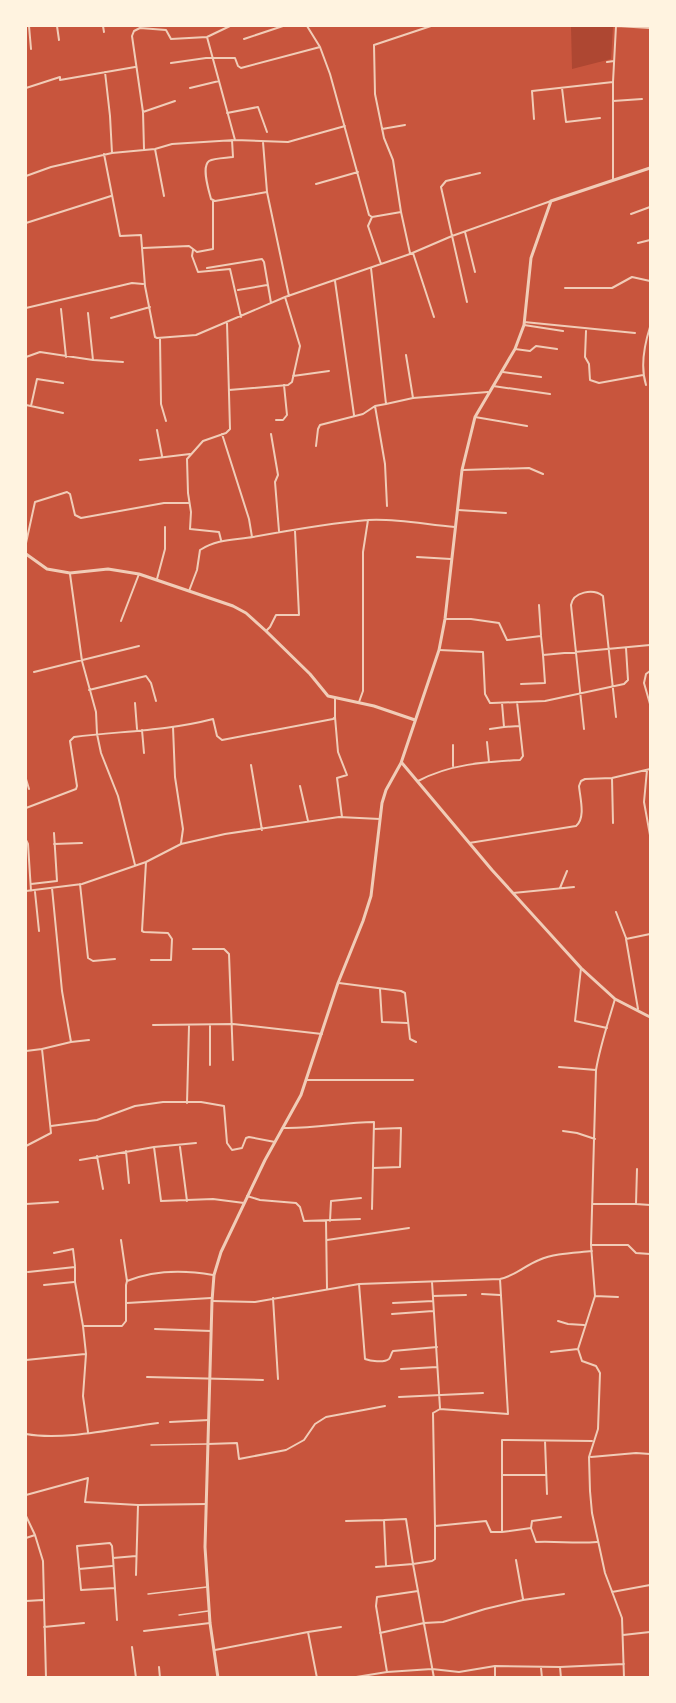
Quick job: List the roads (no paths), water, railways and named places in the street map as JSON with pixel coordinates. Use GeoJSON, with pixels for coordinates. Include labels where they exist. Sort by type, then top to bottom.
{"type":"FeatureCollection","features":[{"type":"Feature","properties":{"kind":"street"},"geometry":{"type":"LineString","coordinates":[[28,26],[31,48]]}},
{"type":"Feature","properties":{"kind":"street"},"geometry":{"type":"LineString","coordinates":[[57,26],[59,40]]}},
{"type":"Feature","properties":{"kind":"street"},"geometry":{"type":"LineString","coordinates":[[103,26],[104,32]]}},
{"type":"Feature","properties":{"kind":"street"},"geometry":{"type":"LineString","coordinates":[[144,149],[143,112],[132,36],[134,31],[140,28],[166,30],[171,39],[207,37],[230,26]]}},
{"type":"Feature","properties":{"kind":"street"},"geometry":{"type":"LineString","coordinates":[[244,39],[284,26]]}},
{"type":"Feature","properties":{"kind":"street"},"geometry":{"type":"LineString","coordinates":[[307,26],[320,47],[345,126],[369,215],[372,217]]}},
{"type":"Feature","properties":{"kind":"street"},"geometry":{"type":"LineString","coordinates":[[431,26],[374,45],[375,94],[382,129],[393,160],[401,212],[412,253],[434,317]]}},
{"type":"Feature","properties":{"kind":"street"},"geometry":{"type":"LineString","coordinates":[[613,179],[613,82],[616,26],[651,28]]}},
{"type":"Feature","properties":{"kind":"street"},"geometry":{"type":"LineString","coordinates":[[142,248],[189,246],[197,252],[214,248],[213,200],[205,169],[210,160],[233,157],[234,140],[207,37]]}},
{"type":"Feature","properties":{"kind":"street"},"geometry":{"type":"LineString","coordinates":[[171,63],[235,58],[241,68],[320,47]]}},
{"type":"Feature","properties":{"kind":"street"},"geometry":{"type":"LineString","coordinates":[[607,62],[614,61]]}},
{"type":"Feature","properties":{"kind":"street"},"geometry":{"type":"LineString","coordinates":[[26,88],[60,77],[60,80],[136,67]]}},
{"type":"Feature","properties":{"kind":"street"},"geometry":{"type":"LineString","coordinates":[[105,72],[112,153]]}},
{"type":"Feature","properties":{"kind":"street"},"geometry":{"type":"LineString","coordinates":[[190,88],[219,81]]}},
{"type":"Feature","properties":{"kind":"street"},"geometry":{"type":"LineString","coordinates":[[534,119],[532,91],[613,82]]}},
{"type":"Feature","properties":{"kind":"street"},"geometry":{"type":"LineString","coordinates":[[562,88],[566,122],[600,118]]}},
{"type":"Feature","properties":{"kind":"street"},"geometry":{"type":"LineString","coordinates":[[614,101],[642,99]]}},
{"type":"Feature","properties":{"kind":"street"},"geometry":{"type":"LineString","coordinates":[[143,112],[176,101]]}},
{"type":"Feature","properties":{"kind":"street"},"geometry":{"type":"LineString","coordinates":[[227,113],[258,107],[267,132]]}},
{"type":"Feature","properties":{"kind":"street"},"geometry":{"type":"LineString","coordinates":[[382,129],[405,125]]}},
{"type":"Feature","properties":{"kind":"street"},"geometry":{"type":"LineString","coordinates":[[26,176],[51,167],[104,154],[155,149],[172,144],[234,140],[288,142],[345,126]]}},
{"type":"Feature","properties":{"kind":"street"},"geometry":{"type":"LineString","coordinates":[[229,390],[291,383],[300,346],[287,296],[267,192],[263,142]]}},
{"type":"Feature","properties":{"kind":"street"},"geometry":{"type":"LineString","coordinates":[[155,149],[164,196]]}},
{"type":"Feature","properties":{"kind":"street"},"geometry":{"type":"LineString","coordinates":[[104,154],[120,236],[141,235],[145,286],[155,337],[160,338],[196,335],[287,296],[335,281],[452,236],[613,179],[651,168]]}},
{"type":"Feature","properties":{"kind":"street"},"geometry":{"type":"LineString","coordinates":[[316,184],[358,172]]}},
{"type":"Feature","properties":{"kind":"street"},"geometry":{"type":"LineString","coordinates":[[467,302],[441,185],[446,181],[480,173]]}},
{"type":"Feature","properties":{"kind":"street"},"geometry":{"type":"LineString","coordinates":[[213,200],[267,192]]}},
{"type":"Feature","properties":{"kind":"street"},"geometry":{"type":"LineString","coordinates":[[26,223],[111,196]]}},
{"type":"Feature","properties":{"kind":"street"},"geometry":{"type":"LineString","coordinates":[[218,1677],[210,1623],[205,1547],[214,1275],[221,1252],[247,1196],[301,1095],[338,983],[371,896],[380,819],[386,790],[401,763],[439,650],[445,619],[462,470],[475,417],[515,349],[524,324],[531,258],[551,201]]}},
{"type":"Feature","properties":{"kind":"street"},"geometry":{"type":"LineString","coordinates":[[631,214],[651,207]]}},
{"type":"Feature","properties":{"kind":"street"},"geometry":{"type":"LineString","coordinates":[[372,217],[401,212]]}},
{"type":"Feature","properties":{"kind":"street"},"geometry":{"type":"LineString","coordinates":[[372,217],[368,226],[381,264]]}},
{"type":"Feature","properties":{"kind":"street"},"geometry":{"type":"LineString","coordinates":[[465,232],[475,272]]}},
{"type":"Feature","properties":{"kind":"street"},"geometry":{"type":"LineString","coordinates":[[638,243],[651,240]]}},
{"type":"Feature","properties":{"kind":"street"},"geometry":{"type":"LineString","coordinates":[[193,250],[192,256],[198,272],[230,269],[241,317]]}},
{"type":"Feature","properties":{"kind":"street"},"geometry":{"type":"LineString","coordinates":[[207,268],[262,259],[271,303]]}},
{"type":"Feature","properties":{"kind":"street"},"geometry":{"type":"LineString","coordinates":[[371,267],[386,404]]}},
{"type":"Feature","properties":{"kind":"street"},"geometry":{"type":"LineString","coordinates":[[565,288],[612,288],[632,278],[651,281]]}},
{"type":"Feature","properties":{"kind":"street"},"geometry":{"type":"LineString","coordinates":[[335,281],[354,415]]}},
{"type":"Feature","properties":{"kind":"street"},"geometry":{"type":"LineString","coordinates":[[26,308],[132,283],[139,282],[145,286]]}},
{"type":"Feature","properties":{"kind":"street"},"geometry":{"type":"LineString","coordinates":[[238,291],[267,285]]}},
{"type":"Feature","properties":{"kind":"street"},"geometry":{"type":"LineString","coordinates":[[111,318],[150,307]]}},
{"type":"Feature","properties":{"kind":"street"},"geometry":{"type":"LineString","coordinates":[[61,309],[66,357]]}},
{"type":"Feature","properties":{"kind":"street"},"geometry":{"type":"LineString","coordinates":[[88,313],[93,360]]}},
{"type":"Feature","properties":{"kind":"street"},"geometry":{"type":"LineString","coordinates":[[221,540],[219,532],[190,530],[191,512],[186,473],[187,459],[190,454],[204,441],[228,432],[230,429],[227,323]]}},
{"type":"Feature","properties":{"kind":"street"},"geometry":{"type":"LineString","coordinates":[[524,324],[635,333]]}},
{"type":"Feature","properties":{"kind":"street"},"geometry":{"type":"LineString","coordinates":[[524,324],[564,331]]}},
{"type":"Feature","properties":{"kind":"street"},"geometry":{"type":"LineString","coordinates":[[646,385],[643,375],[645,344],[651,327]]}},
{"type":"Feature","properties":{"kind":"street"},"geometry":{"type":"LineString","coordinates":[[586,329],[585,357],[590,364],[590,380],[599,383],[643,375]]}},
{"type":"Feature","properties":{"kind":"street"},"geometry":{"type":"LineString","coordinates":[[160,338],[161,404],[166,421]]}},
{"type":"Feature","properties":{"kind":"street"},"geometry":{"type":"LineString","coordinates":[[515,349],[530,351],[536,346],[557,349]]}},
{"type":"Feature","properties":{"kind":"street"},"geometry":{"type":"LineString","coordinates":[[26,357],[40,352],[66,357],[123,362]]}},
{"type":"Feature","properties":{"kind":"street"},"geometry":{"type":"LineString","coordinates":[[406,355],[413,398]]}},
{"type":"Feature","properties":{"kind":"street"},"geometry":{"type":"LineString","coordinates":[[293,376],[329,371]]}},
{"type":"Feature","properties":{"kind":"street"},"geometry":{"type":"LineString","coordinates":[[502,372],[541,377]]}},
{"type":"Feature","properties":{"kind":"street"},"geometry":{"type":"LineString","coordinates":[[31,406],[37,379],[63,383]]}},
{"type":"Feature","properties":{"kind":"street"},"geometry":{"type":"LineString","coordinates":[[276,420],[284,420],[286,416],[284,385]]}},
{"type":"Feature","properties":{"kind":"street"},"geometry":{"type":"LineString","coordinates":[[493,386],[550,394]]}},
{"type":"Feature","properties":{"kind":"street"},"geometry":{"type":"LineString","coordinates":[[316,446],[320,425],[363,414],[375,406],[413,398],[488,392]]}},
{"type":"Feature","properties":{"kind":"street"},"geometry":{"type":"LineString","coordinates":[[26,405],[63,413]]}},
{"type":"Feature","properties":{"kind":"street"},"geometry":{"type":"LineString","coordinates":[[375,406],[386,464],[387,506]]}},
{"type":"Feature","properties":{"kind":"street"},"geometry":{"type":"LineString","coordinates":[[475,417],[527,426]]}},
{"type":"Feature","properties":{"kind":"street"},"geometry":{"type":"LineString","coordinates":[[157,430],[162,456]]}},
{"type":"Feature","properties":{"kind":"street"},"geometry":{"type":"LineString","coordinates":[[222,434],[249,519],[252,537]]}},
{"type":"Feature","properties":{"kind":"street"},"geometry":{"type":"LineString","coordinates":[[271,434],[278,475],[275,482],[279,531]]}},
{"type":"Feature","properties":{"kind":"street"},"geometry":{"type":"LineString","coordinates":[[140,460],[190,454]]}},
{"type":"Feature","properties":{"kind":"street"},"geometry":{"type":"LineString","coordinates":[[462,470],[529,468],[543,474]]}},
{"type":"Feature","properties":{"kind":"street"},"geometry":{"type":"LineString","coordinates":[[26,543],[35,502],[68,492],[75,514],[81,518],[164,503],[189,503]]}},
{"type":"Feature","properties":{"kind":"street"},"geometry":{"type":"LineString","coordinates":[[457,510],[506,513]]}},
{"type":"Feature","properties":{"kind":"street"},"geometry":{"type":"LineString","coordinates":[[189,591],[200,550],[221,540],[368,520],[456,527]]}},
{"type":"Feature","properties":{"kind":"street"},"geometry":{"type":"LineString","coordinates":[[358,703],[363,691],[363,552],[368,520]]}},
{"type":"Feature","properties":{"kind":"street"},"geometry":{"type":"LineString","coordinates":[[158,579],[165,549],[165,527]]}},
{"type":"Feature","properties":{"kind":"street"},"geometry":{"type":"LineString","coordinates":[[266,631],[276,615],[299,615],[296,531]]}},
{"type":"Feature","properties":{"kind":"street"},"geometry":{"type":"LineString","coordinates":[[26,554],[46,569],[70,573],[108,569],[139,574],[233,606],[246,613],[266,631],[310,674],[328,696],[415,720]]}},
{"type":"Feature","properties":{"kind":"street"},"geometry":{"type":"LineString","coordinates":[[417,557],[451,559]]}},
{"type":"Feature","properties":{"kind":"street"},"geometry":{"type":"LineString","coordinates":[[70,573],[82,661],[96,712],[101,753],[118,796],[135,865]]}},
{"type":"Feature","properties":{"kind":"street"},"geometry":{"type":"LineString","coordinates":[[121,621],[139,574]]}},
{"type":"Feature","properties":{"kind":"street"},"geometry":{"type":"LineString","coordinates":[[584,729],[571,602],[576,595],[596,591],[603,596],[616,717]]}},
{"type":"Feature","properties":{"kind":"street"},"geometry":{"type":"LineString","coordinates":[[521,684],[545,683],[538,605]]}},
{"type":"Feature","properties":{"kind":"street"},"geometry":{"type":"LineString","coordinates":[[445,619],[471,619],[499,623],[507,640],[541,636]]}},
{"type":"Feature","properties":{"kind":"street"},"geometry":{"type":"LineString","coordinates":[[543,655],[651,645]]}},
{"type":"Feature","properties":{"kind":"street"},"geometry":{"type":"LineString","coordinates":[[34,672],[139,646]]}},
{"type":"Feature","properties":{"kind":"street"},"geometry":{"type":"LineString","coordinates":[[439,650],[483,652],[485,694],[491,703],[546,701],[624,684],[628,680],[626,648]]}},
{"type":"Feature","properties":{"kind":"street"},"geometry":{"type":"LineString","coordinates":[[651,671],[646,674],[644,683],[651,704]]}},
{"type":"Feature","properties":{"kind":"street"},"geometry":{"type":"LineString","coordinates":[[89,690],[146,676],[152,683],[156,701]]}},
{"type":"Feature","properties":{"kind":"street"},"geometry":{"type":"LineString","coordinates":[[335,699],[334,717],[338,752],[347,775],[338,778],[342,817]]}},
{"type":"Feature","properties":{"kind":"street"},"geometry":{"type":"LineString","coordinates":[[502,702],[504,727]]}},
{"type":"Feature","properties":{"kind":"street"},"geometry":{"type":"LineString","coordinates":[[418,781],[453,766],[520,760],[523,756],[517,702]]}},
{"type":"Feature","properties":{"kind":"street"},"geometry":{"type":"LineString","coordinates":[[135,703],[137,729]]}},
{"type":"Feature","properties":{"kind":"street"},"geometry":{"type":"LineString","coordinates":[[26,808],[76,789],[69,741],[74,737],[173,727],[213,719],[217,736],[222,740],[334,717]]}},
{"type":"Feature","properties":{"kind":"street"},"geometry":{"type":"LineString","coordinates":[[490,729],[519,726]]}},
{"type":"Feature","properties":{"kind":"street"},"geometry":{"type":"LineString","coordinates":[[173,727],[175,777],[183,829],[181,844]]}},
{"type":"Feature","properties":{"kind":"street"},"geometry":{"type":"LineString","coordinates":[[142,730],[144,753]]}},
{"type":"Feature","properties":{"kind":"street"},"geometry":{"type":"LineString","coordinates":[[487,742],[489,762]]}},
{"type":"Feature","properties":{"kind":"street"},"geometry":{"type":"LineString","coordinates":[[453,745],[453,766]]}},
{"type":"Feature","properties":{"kind":"street"},"geometry":{"type":"LineString","coordinates":[[401,763],[580,968],[615,999],[651,1017]]}},
{"type":"Feature","properties":{"kind":"street"},"geometry":{"type":"LineString","coordinates":[[251,765],[262,830]]}},
{"type":"Feature","properties":{"kind":"street"},"geometry":{"type":"LineString","coordinates":[[469,843],[576,826],[580,824],[582,818],[579,786],[581,781],[612,778],[649,769],[644,802],[651,835]]}},
{"type":"Feature","properties":{"kind":"street"},"geometry":{"type":"LineString","coordinates":[[612,778],[613,823]]}},
{"type":"Feature","properties":{"kind":"street"},"geometry":{"type":"LineString","coordinates":[[26,779],[29,789]]}},
{"type":"Feature","properties":{"kind":"street"},"geometry":{"type":"LineString","coordinates":[[300,786],[308,822]]}},
{"type":"Feature","properties":{"kind":"street"},"geometry":{"type":"LineString","coordinates":[[645,812],[651,811]]}},
{"type":"Feature","properties":{"kind":"street"},"geometry":{"type":"LineString","coordinates":[[26,891],[80,884],[146,862],[181,844],[225,834],[342,817],[380,819]]}},
{"type":"Feature","properties":{"kind":"street"},"geometry":{"type":"LineString","coordinates":[[31,884],[57,881],[54,833]]}},
{"type":"Feature","properties":{"kind":"street"},"geometry":{"type":"LineString","coordinates":[[26,840],[31,891]]}},
{"type":"Feature","properties":{"kind":"street"},"geometry":{"type":"LineString","coordinates":[[54,844],[82,843]]}},
{"type":"Feature","properties":{"kind":"street"},"geometry":{"type":"LineString","coordinates":[[146,862],[142,931],[168,933],[172,939],[171,960],[151,960]]}},
{"type":"Feature","properties":{"kind":"street"},"geometry":{"type":"LineString","coordinates":[[559,888],[567,871]]}},
{"type":"Feature","properties":{"kind":"street"},"geometry":{"type":"LineString","coordinates":[[80,884],[88,957],[93,961],[115,959]]}},
{"type":"Feature","properties":{"kind":"street"},"geometry":{"type":"LineString","coordinates":[[513,893],[574,887]]}},
{"type":"Feature","properties":{"kind":"street"},"geometry":{"type":"LineString","coordinates":[[52,888],[62,991],[71,1042]]}},
{"type":"Feature","properties":{"kind":"street"},"geometry":{"type":"LineString","coordinates":[[35,890],[39,931]]}},
{"type":"Feature","properties":{"kind":"street"},"geometry":{"type":"LineString","coordinates":[[616,912],[626,939],[638,1012]]}},
{"type":"Feature","properties":{"kind":"street"},"geometry":{"type":"LineString","coordinates":[[626,939],[651,934]]}},
{"type":"Feature","properties":{"kind":"street"},"geometry":{"type":"LineString","coordinates":[[194,949],[224,949],[229,954],[233,1060]]}},
{"type":"Feature","properties":{"kind":"street"},"geometry":{"type":"LineString","coordinates":[[580,968],[575,1021],[607,1028]]}},
{"type":"Feature","properties":{"kind":"street"},"geometry":{"type":"LineString","coordinates":[[338,983],[405,993],[410,1039],[416,1042]]}},
{"type":"Feature","properties":{"kind":"street"},"geometry":{"type":"LineString","coordinates":[[380,988],[382,1022],[407,1023]]}},
{"type":"Feature","properties":{"kind":"street"},"geometry":{"type":"LineString","coordinates":[[615,999],[599,1050],[596,1070],[591,1245],[596,1296],[578,1349],[582,1361],[596,1366],[600,1373],[598,1430],[589,1457],[592,1513],[605,1573],[622,1618],[624,1677]]}},
{"type":"Feature","properties":{"kind":"street"},"geometry":{"type":"LineString","coordinates":[[153,1025],[233,1024],[322,1034]]}},
{"type":"Feature","properties":{"kind":"street"},"geometry":{"type":"LineString","coordinates":[[187,1103],[189,1026]]}},
{"type":"Feature","properties":{"kind":"street"},"geometry":{"type":"LineString","coordinates":[[210,1026],[210,1065]]}},
{"type":"Feature","properties":{"kind":"street"},"geometry":{"type":"LineString","coordinates":[[26,1051],[89,1040]]}},
{"type":"Feature","properties":{"kind":"street"},"geometry":{"type":"LineString","coordinates":[[26,1146],[51,1133],[42,1049]]}},
{"type":"Feature","properties":{"kind":"street"},"geometry":{"type":"LineString","coordinates":[[559,1067],[596,1070]]}},
{"type":"Feature","properties":{"kind":"street"},"geometry":{"type":"LineString","coordinates":[[306,1080],[413,1080]]}},
{"type":"Feature","properties":{"kind":"street"},"geometry":{"type":"LineString","coordinates":[[51,1125],[97,1120],[154,1103],[201,1102],[224,1107],[226,1143],[232,1150],[242,1148],[246,1138],[249,1137],[275,1142]]}},
{"type":"Feature","properties":{"kind":"street"},"geometry":{"type":"LineString","coordinates":[[283,1128],[314,1128],[358,1121],[374,1122],[372,1209]]}},
{"type":"Feature","properties":{"kind":"street"},"geometry":{"type":"LineString","coordinates":[[373,1168],[400,1167],[401,1128],[374,1129]]}},
{"type":"Feature","properties":{"kind":"street"},"geometry":{"type":"LineString","coordinates":[[563,1131],[595,1139]]}},
{"type":"Feature","properties":{"kind":"street"},"geometry":{"type":"LineString","coordinates":[[80,1160],[126,1151],[196,1143]]}},
{"type":"Feature","properties":{"kind":"street"},"geometry":{"type":"LineString","coordinates":[[180,1146],[187,1201]]}},
{"type":"Feature","properties":{"kind":"street"},"geometry":{"type":"LineString","coordinates":[[154,1147],[160,1201],[213,1199],[244,1203]]}},
{"type":"Feature","properties":{"kind":"street"},"geometry":{"type":"LineString","coordinates":[[126,1151],[129,1183]]}},
{"type":"Feature","properties":{"kind":"street"},"geometry":{"type":"LineString","coordinates":[[97,1156],[103,1189]]}},
{"type":"Feature","properties":{"kind":"street"},"geometry":{"type":"LineString","coordinates":[[636,1204],[637,1169]]}},
{"type":"Feature","properties":{"kind":"street"},"geometry":{"type":"LineString","coordinates":[[247,1196],[260,1200],[296,1203],[300,1207],[304,1221],[360,1219]]}},
{"type":"Feature","properties":{"kind":"street"},"geometry":{"type":"LineString","coordinates":[[327,1289],[327,1240],[331,1201],[361,1198]]}},
{"type":"Feature","properties":{"kind":"street"},"geometry":{"type":"LineString","coordinates":[[26,1204],[58,1202]]}},
{"type":"Feature","properties":{"kind":"street"},"geometry":{"type":"LineString","coordinates":[[593,1204],[651,1205]]}},
{"type":"Feature","properties":{"kind":"street"},"geometry":{"type":"LineString","coordinates":[[327,1240],[408,1228]]}},
{"type":"Feature","properties":{"kind":"street"},"geometry":{"type":"LineString","coordinates":[[83,1326],[123,1326],[126,1321],[128,1281],[121,1240]]}},
{"type":"Feature","properties":{"kind":"street"},"geometry":{"type":"LineString","coordinates":[[591,1245],[628,1245],[636,1252],[651,1254]]}},
{"type":"Feature","properties":{"kind":"street"},"geometry":{"type":"LineString","coordinates":[[54,1253],[73,1250],[75,1282],[86,1354],[84,1396],[88,1432]]}},
{"type":"Feature","properties":{"kind":"street"},"geometry":{"type":"LineString","coordinates":[[128,1304],[212,1299],[242,1303],[359,1284],[500,1279],[513,1276],[538,1260],[561,1254],[592,1251]]}},
{"type":"Feature","properties":{"kind":"street"},"geometry":{"type":"LineString","coordinates":[[28,1272],[75,1267]]}},
{"type":"Feature","properties":{"kind":"street"},"geometry":{"type":"LineString","coordinates":[[128,1281],[138,1277],[171,1272],[214,1275]]}},
{"type":"Feature","properties":{"kind":"street"},"geometry":{"type":"LineString","coordinates":[[376,1567],[413,1564],[435,1559],[433,1413],[440,1409],[508,1414],[500,1279]]}},
{"type":"Feature","properties":{"kind":"street"},"geometry":{"type":"LineString","coordinates":[[44,1285],[75,1282]]}},
{"type":"Feature","properties":{"kind":"street"},"geometry":{"type":"LineString","coordinates":[[432,1282],[440,1409]]}},
{"type":"Feature","properties":{"kind":"street"},"geometry":{"type":"LineString","coordinates":[[359,1284],[364,1357],[370,1361],[387,1360],[391,1352],[395,1350],[437,1347]]}},
{"type":"Feature","properties":{"kind":"street"},"geometry":{"type":"LineString","coordinates":[[482,1294],[500,1295]]}},
{"type":"Feature","properties":{"kind":"street"},"geometry":{"type":"LineString","coordinates":[[432,1296],[466,1295]]}},
{"type":"Feature","properties":{"kind":"street"},"geometry":{"type":"LineString","coordinates":[[596,1296],[618,1296]]}},
{"type":"Feature","properties":{"kind":"street"},"geometry":{"type":"LineString","coordinates":[[273,1299],[278,1379]]}},
{"type":"Feature","properties":{"kind":"street"},"geometry":{"type":"LineString","coordinates":[[393,1303],[433,1301]]}},
{"type":"Feature","properties":{"kind":"street"},"geometry":{"type":"LineString","coordinates":[[392,1314],[433,1311]]}},
{"type":"Feature","properties":{"kind":"street"},"geometry":{"type":"LineString","coordinates":[[558,1321],[585,1325]]}},
{"type":"Feature","properties":{"kind":"street"},"geometry":{"type":"LineString","coordinates":[[155,1329],[211,1331]]}},
{"type":"Feature","properties":{"kind":"street"},"geometry":{"type":"LineString","coordinates":[[551,1352],[578,1349]]}},
{"type":"Feature","properties":{"kind":"street"},"geometry":{"type":"LineString","coordinates":[[26,1360],[86,1354]]}},
{"type":"Feature","properties":{"kind":"street"},"geometry":{"type":"LineString","coordinates":[[401,1369],[437,1367]]}},
{"type":"Feature","properties":{"kind":"street"},"geometry":{"type":"LineString","coordinates":[[147,1377],[263,1380]]}},
{"type":"Feature","properties":{"kind":"street"},"geometry":{"type":"LineString","coordinates":[[399,1397],[483,1394]]}},
{"type":"Feature","properties":{"kind":"street"},"geometry":{"type":"LineString","coordinates":[[208,1444],[237,1443],[239,1459],[286,1450],[304,1440],[320,1420],[385,1406]]}},
{"type":"Feature","properties":{"kind":"street"},"geometry":{"type":"LineString","coordinates":[[170,1422],[208,1420]]}},
{"type":"Feature","properties":{"kind":"street"},"geometry":{"type":"LineString","coordinates":[[26,1434],[58,1436],[158,1423]]}},
{"type":"Feature","properties":{"kind":"street"},"geometry":{"type":"LineString","coordinates":[[502,1532],[502,1440],[594,1440]]}},
{"type":"Feature","properties":{"kind":"street"},"geometry":{"type":"LineString","coordinates":[[545,1441],[547,1494]]}},
{"type":"Feature","properties":{"kind":"street"},"geometry":{"type":"LineString","coordinates":[[589,1457],[651,1454]]}},
{"type":"Feature","properties":{"kind":"street"},"geometry":{"type":"LineString","coordinates":[[502,1475],[546,1475]]}},
{"type":"Feature","properties":{"kind":"street"},"geometry":{"type":"LineString","coordinates":[[26,1495],[88,1478],[85,1502],[138,1505],[206,1504]]}},
{"type":"Feature","properties":{"kind":"street"},"geometry":{"type":"LineString","coordinates":[[136,1575],[138,1505]]}},
{"type":"Feature","properties":{"kind":"street"},"geometry":{"type":"LineString","coordinates":[[26,1516],[43,1561],[46,1677]]}},
{"type":"Feature","properties":{"kind":"street"},"geometry":{"type":"LineString","coordinates":[[561,1517],[532,1521],[531,1528],[536,1542],[558,1541],[568,1544],[598,1541]]}},
{"type":"Feature","properties":{"kind":"street"},"geometry":{"type":"LineString","coordinates":[[346,1521],[406,1519],[434,1677]]}},
{"type":"Feature","properties":{"kind":"street"},"geometry":{"type":"LineString","coordinates":[[384,1520],[386,1566]]}},
{"type":"Feature","properties":{"kind":"street"},"geometry":{"type":"LineString","coordinates":[[435,1526],[486,1521],[491,1532],[531,1528]]}},
{"type":"Feature","properties":{"kind":"street"},"geometry":{"type":"LineString","coordinates":[[26,1538],[35,1535]]}},
{"type":"Feature","properties":{"kind":"street"},"geometry":{"type":"LineString","coordinates":[[115,1588],[81,1590],[76,1546],[110,1543],[112,1546],[112,1558],[115,1588],[117,1620]]}},
{"type":"Feature","properties":{"kind":"street"},"geometry":{"type":"LineString","coordinates":[[112,1558],[136,1556]]}},
{"type":"Feature","properties":{"kind":"street"},"geometry":{"type":"LineString","coordinates":[[516,1560],[523,1600]]}},
{"type":"Feature","properties":{"kind":"street"},"geometry":{"type":"LineString","coordinates":[[79,1569],[113,1566]]}},
{"type":"Feature","properties":{"kind":"street"},"geometry":{"type":"LineString","coordinates":[[612,1592],[651,1585]]}},
{"type":"Feature","properties":{"kind":"street"},"geometry":{"type":"LineString","coordinates":[[387,1672],[376,1606],[377,1596],[418,1591]]}},
{"type":"Feature","properties":{"kind":"street"},"geometry":{"type":"LineString","coordinates":[[380,1633],[424,1623],[443,1622],[523,1600],[564,1594]]}},
{"type":"Feature","properties":{"kind":"street"},"geometry":{"type":"LineString","coordinates":[[26,1601],[43,1600]]}},
{"type":"Feature","properties":{"kind":"street"},"geometry":{"type":"LineString","coordinates":[[44,1627],[84,1623]]}},
{"type":"Feature","properties":{"kind":"street"},"geometry":{"type":"LineString","coordinates":[[144,1631],[210,1623]]}},
{"type":"Feature","properties":{"kind":"street"},"geometry":{"type":"LineString","coordinates":[[214,1650],[341,1627]]}},
{"type":"Feature","properties":{"kind":"street"},"geometry":{"type":"LineString","coordinates":[[308,1632],[317,1677]]}},
{"type":"Feature","properties":{"kind":"street"},"geometry":{"type":"LineString","coordinates":[[623,1635],[651,1632]]}},
{"type":"Feature","properties":{"kind":"street"},"geometry":{"type":"LineString","coordinates":[[132,1647],[136,1677]]}},
{"type":"Feature","properties":{"kind":"street"},"geometry":{"type":"LineString","coordinates":[[350,1677],[432,1669],[459,1672],[495,1666],[560,1667],[624,1664]]}},
{"type":"Feature","properties":{"kind":"street"},"geometry":{"type":"LineString","coordinates":[[495,1666],[495,1677]]}},
{"type":"Feature","properties":{"kind":"street"},"geometry":{"type":"LineString","coordinates":[[159,1667],[160,1677]]}},
{"type":"Feature","properties":{"kind":"street"},"geometry":{"type":"LineString","coordinates":[[541,1667],[542,1677]]}},
{"type":"Feature","properties":{"kind":"street"},"geometry":{"type":"LineString","coordinates":[[560,1667],[561,1677]]}},
{"type":"Feature","properties":{"kind":"lane"},"geometry":{"type":"LineString","coordinates":[[651,354],[651,379]]}},
{"type":"Feature","properties":{"kind":"lane"},"geometry":{"type":"LineString","coordinates":[[151,1445],[208,1444]]}},
{"type":"Feature","properties":{"kind":"lane"},"geometry":{"type":"LineString","coordinates":[[148,1594],[208,1587]]}},
{"type":"Feature","properties":{"kind":"lane"},"geometry":{"type":"LineString","coordinates":[[179,1615],[209,1611]]}}]}
